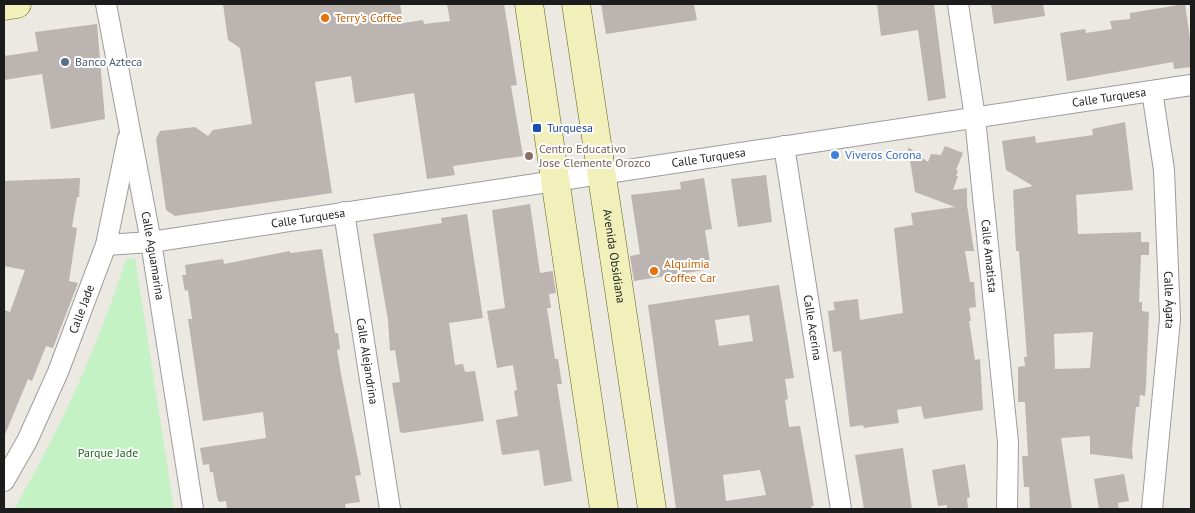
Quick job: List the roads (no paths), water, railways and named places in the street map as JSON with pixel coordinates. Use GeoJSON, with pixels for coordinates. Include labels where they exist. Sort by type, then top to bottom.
{"type":"FeatureCollection","features":[{"type":"Feature","properties":{"kind":"street"},"geometry":{"type":"LineString","coordinates":[[4,6],[17,4]]}},
{"type":"Feature","properties":{"kind":"street","name":"Calle Aguamarina"},"geometry":{"type":"LineString","coordinates":[[106,4],[151,242],[193,509]]}},
{"type":"Feature","properties":{"kind":"street"},"geometry":{"type":"LineString","coordinates":[[529,4],[604,509]]}},
{"type":"Feature","properties":{"kind":"street","name":"Avenida Obsidiana"},"geometry":{"type":"LineString","coordinates":[[576,4],[652,509]]}},
{"type":"Feature","properties":{"kind":"street","name":"Calle Amatista"},"geometry":{"type":"LineString","coordinates":[[958,4],[975,118],[1008,442],[1007,509]]}},
{"type":"Feature","properties":{"kind":"street","name":"Calle Turquesa"},"geometry":{"type":"LineString","coordinates":[[106,245],[151,242],[1191,85]]}},
{"type":"Feature","properties":{"kind":"street","name":"Calle Ágata"},"geometry":{"type":"LineString","coordinates":[[1152,91],[1164,170],[1170,319],[1152,509]]}},
{"type":"Feature","properties":{"kind":"street","name":"Calle Jade"},"geometry":{"type":"LineString","coordinates":[[4,481],[27,441],[54,381],[106,245],[130,128]]}},
{"type":"Feature","properties":{"kind":"street","name":"Calle Acerina"},"geometry":{"type":"LineString","coordinates":[[784,146],[841,509]]}},
{"type":"Feature","properties":{"kind":"street","name":"Calle Alejandrina"},"geometry":{"type":"LineString","coordinates":[[344,212],[390,509]]}},
{"type":"Feature","properties":{"kind":"place","name":"Terry's Coffee"},"geometry":{"type":"Point","coordinates":[325,18]}},
{"type":"Feature","properties":{"kind":"place","name":"Banco Azteca"},"geometry":{"type":"Point","coordinates":[65,62]}},
{"type":"Feature","properties":{"kind":"place","name":"Turquesa"},"geometry":{"type":"Point","coordinates":[537,128]}},
{"type":"Feature","properties":{"kind":"place","name":"Viveros Corona"},"geometry":{"type":"Point","coordinates":[835,155]}},
{"type":"Feature","properties":{"kind":"place","name":"Centro Educativo Jose Clemente Orozco"},"geometry":{"type":"Point","coordinates":[529,156]}},
{"type":"Feature","properties":{"kind":"place","name":"Alquimia Coffee Car"},"geometry":{"type":"Point","coordinates":[654,271]}},
{"type":"Feature","properties":{"kind":"park label","name":"Parque Jade"},"geometry":{"type":"Point","coordinates":[108,453]}}]}
